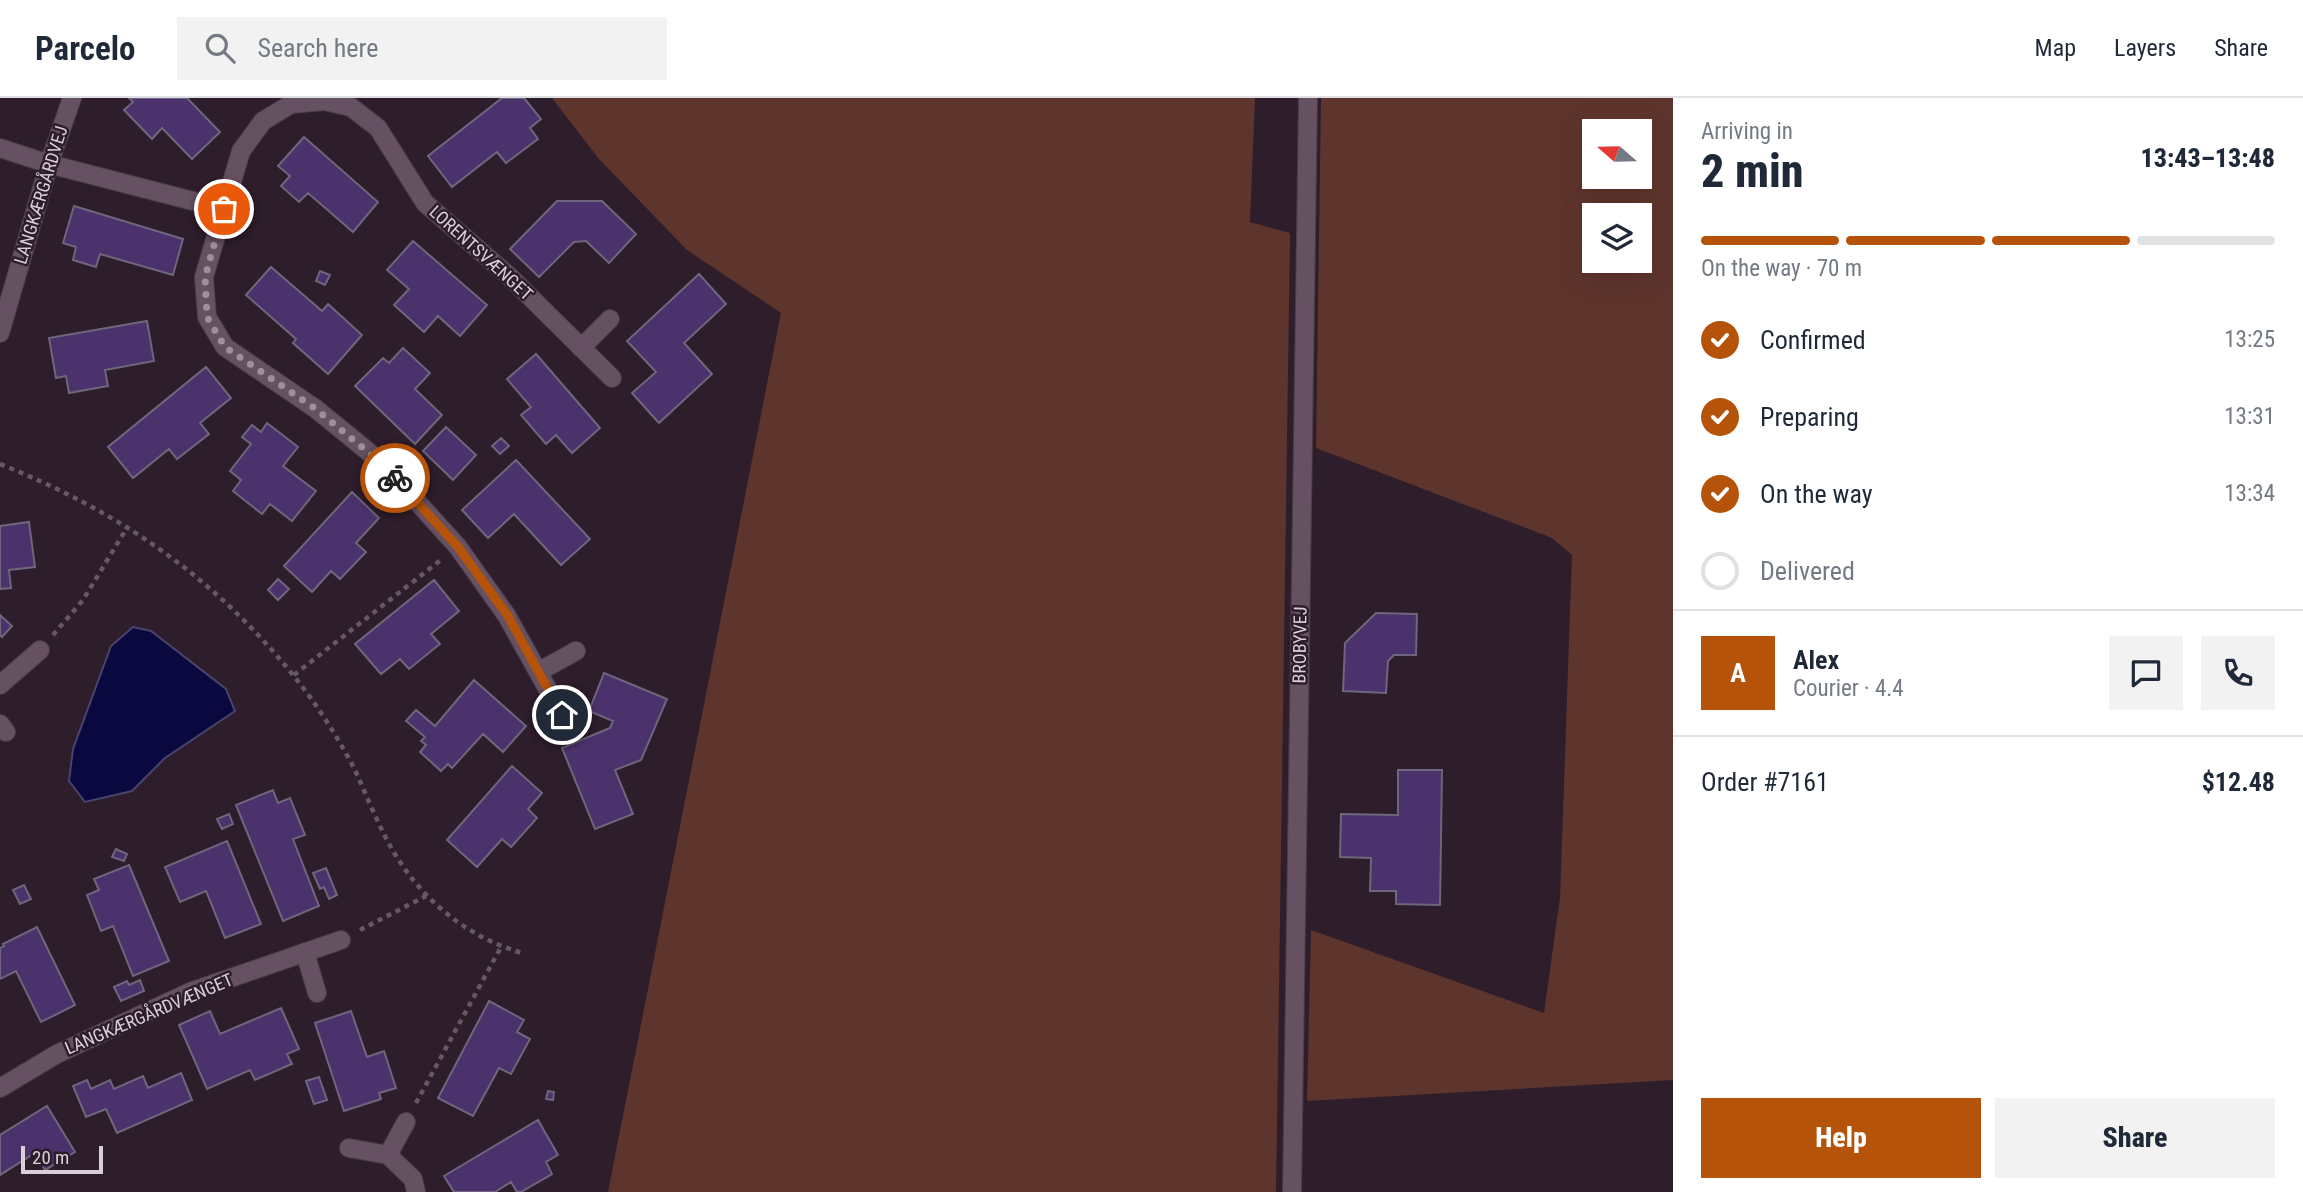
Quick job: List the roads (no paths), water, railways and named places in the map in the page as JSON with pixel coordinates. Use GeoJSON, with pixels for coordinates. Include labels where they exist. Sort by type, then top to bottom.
{"type":"FeatureCollection","features":[{"type":"Feature","properties":{"kind":"street","name":"LANGKÆRGÅRDVEJ"},"geometry":{"type":"LineString","coordinates":[[0,334],[49,164],[72,98]]}},
{"type":"Feature","properties":{"kind":"street","name":"BROBYVEJ"},"geometry":{"type":"LineString","coordinates":[[1292,1192],[1308,98]]}},
{"type":"Feature","properties":{"kind":"street","name":"LORENTSVÆNGET"},"geometry":{"type":"LineString","coordinates":[[562,715],[508,616],[458,547],[381,463],[316,409],[225,347],[207,317],[205,277],[241,151],[263,121],[291,104],[324,101],[351,107],[378,128],[425,203],[510,277],[612,378]]}},
{"type":"Feature","properties":{"kind":"street"},"geometry":{"type":"LineString","coordinates":[[0,148],[49,164],[224,209]]}},
{"type":"Feature","properties":{"kind":"street"},"geometry":{"type":"LineString","coordinates":[[582,348],[610,319]]}},
{"type":"Feature","properties":{"kind":"street"},"geometry":{"type":"LineString","coordinates":[[0,685],[40,650]]}},
{"type":"Feature","properties":{"kind":"street"},"geometry":{"type":"LineString","coordinates":[[538,672],[576,651]]}},
{"type":"Feature","properties":{"kind":"street","name":"LANGKÆRGÅRDVÆNGET"},"geometry":{"type":"LineString","coordinates":[[0,1088],[57,1054],[190,992],[341,940]]}},
{"type":"Feature","properties":{"kind":"street"},"geometry":{"type":"LineString","coordinates":[[305,952],[317,993]]}},
{"type":"Feature","properties":{"kind":"street"},"geometry":{"type":"LineString","coordinates":[[388,1155],[406,1122]]}},
{"type":"Feature","properties":{"kind":"street"},"geometry":{"type":"LineString","coordinates":[[349,1148],[388,1155],[413,1180],[416,1192]]}}]}
